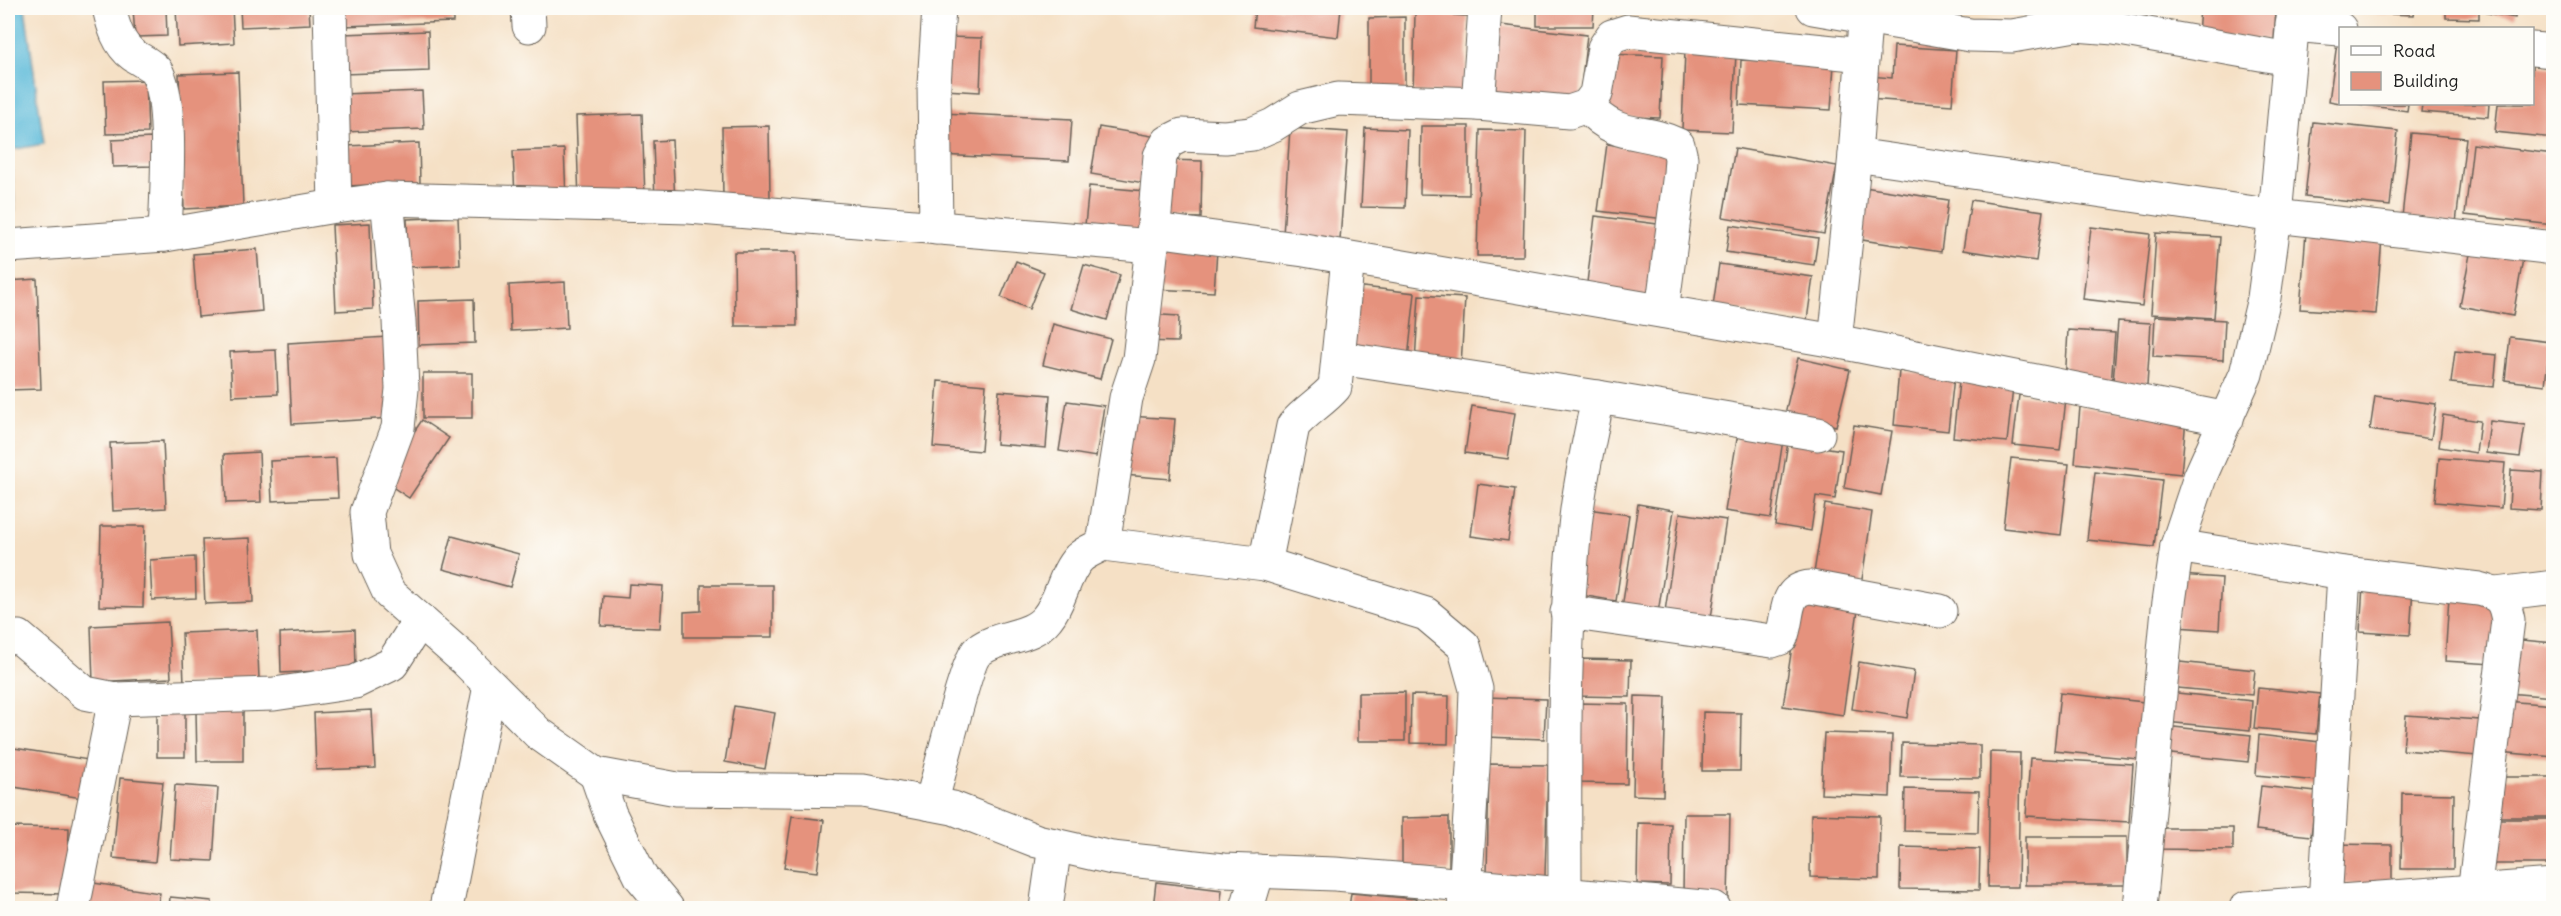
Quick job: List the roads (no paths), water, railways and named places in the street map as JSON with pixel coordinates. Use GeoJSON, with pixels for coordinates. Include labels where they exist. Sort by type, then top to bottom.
{"type":"FeatureCollection","features":[{"type":"Feature","properties":{"kind":"street"},"geometry":{"type":"LineString","coordinates":[[109,8],[116,34],[131,54],[156,71],[165,99],[167,129],[165,235]]}},
{"type":"Feature","properties":{"kind":"street"},"geometry":{"type":"LineString","coordinates":[[330,8],[335,206]]}},
{"type":"Feature","properties":{"kind":"street"},"geometry":{"type":"LineString","coordinates":[[936,228],[934,85],[939,8]]}},
{"type":"Feature","properties":{"kind":"street"},"geometry":{"type":"LineString","coordinates":[[1478,104],[1485,8]]}},
{"type":"Feature","properties":{"kind":"street"},"geometry":{"type":"LineString","coordinates":[[1813,8],[1866,11],[1970,35],[2012,36],[2075,26],[2114,28],[2289,58]]}},
{"type":"Feature","properties":{"kind":"street"},"geometry":{"type":"LineString","coordinates":[[1835,340],[1866,11]]}},
{"type":"Feature","properties":{"kind":"street"},"geometry":{"type":"LineString","coordinates":[[2140,909],[2167,621],[2177,546],[2200,477],[2246,374],[2264,298],[2275,216],[2293,16],[2339,29]]}},
{"type":"Feature","properties":{"kind":"street"},"geometry":{"type":"LineString","coordinates":[[1103,544],[1126,398],[1139,360],[1154,238],[1160,156],[1168,142],[1182,135],[1225,137],[1252,134],[1274,126],[1300,108],[1338,99],[1478,104],[1569,112],[1587,106],[1596,94],[1604,48],[1612,36],[1628,32],[1863,55]]}},
{"type":"Feature","properties":{"kind":"street"},"geometry":{"type":"LineString","coordinates":[[2534,49],[2553,51]]}},
{"type":"Feature","properties":{"kind":"street"},"geometry":{"type":"LineString","coordinates":[[1587,106],[1599,120],[1613,128],[1667,140],[1678,145],[1681,158],[1680,173],[1662,311]]}},
{"type":"Feature","properties":{"kind":"street"},"geometry":{"type":"LineString","coordinates":[[1854,155],[2275,216],[2553,248]]}},
{"type":"Feature","properties":{"kind":"street"},"geometry":{"type":"LineString","coordinates":[[8,246],[165,235],[387,199],[689,207],[936,228],[1154,238],[1348,258],[1835,340],[2227,419]]}},
{"type":"Feature","properties":{"kind":"street"},"geometry":{"type":"LineString","coordinates":[[387,199],[399,321],[402,389],[398,428],[367,512],[370,554],[389,593],[538,733],[596,774],[677,789],[863,790],[953,808],[1037,841],[1112,858],[1223,870],[1335,874],[1465,897],[1565,896],[1650,906],[1714,909]]}},
{"type":"Feature","properties":{"kind":"street"},"geometry":{"type":"LineString","coordinates":[[1265,564],[1293,426],[1304,412],[1323,402],[1335,387],[1348,258]]}},
{"type":"Feature","properties":{"kind":"street"},"geometry":{"type":"LineString","coordinates":[[1339,358],[1598,397],[1818,434]]}},
{"type":"Feature","properties":{"kind":"street"},"geometry":{"type":"LineString","coordinates":[[1565,896],[1564,673],[1567,612],[1575,524],[1598,397]]}},
{"type":"Feature","properties":{"kind":"street"},"geometry":{"type":"LineString","coordinates":[[931,804],[966,675],[976,652],[998,640],[1022,634],[1046,621],[1059,601],[1066,579],[1080,557],[1103,544],[1265,564],[1426,614],[1464,646],[1476,689],[1465,897]]}},
{"type":"Feature","properties":{"kind":"street"},"geometry":{"type":"LineString","coordinates":[[2177,546],[2344,573],[2479,589],[2497,594],[2553,587]]}},
{"type":"Feature","properties":{"kind":"street"},"geometry":{"type":"LineString","coordinates":[[2325,904],[2344,573]]}},
{"type":"Feature","properties":{"kind":"street"},"geometry":{"type":"LineString","coordinates":[[1567,612],[1772,641],[1781,638],[1792,594],[1799,588],[1810,587],[1940,610]]}},
{"type":"Feature","properties":{"kind":"street"},"geometry":{"type":"LineString","coordinates":[[2474,892],[2508,620],[2506,605],[2497,594]]}},
{"type":"Feature","properties":{"kind":"street"},"geometry":{"type":"LineString","coordinates":[[8,638],[19,637],[85,693],[114,699],[274,693],[355,682],[392,664],[420,620]]}},
{"type":"Feature","properties":{"kind":"street"},"geometry":{"type":"LineString","coordinates":[[446,909],[490,686]]}},
{"type":"Feature","properties":{"kind":"street"},"geometry":{"type":"LineString","coordinates":[[73,909],[114,699]]}},
{"type":"Feature","properties":{"kind":"street"},"geometry":{"type":"LineString","coordinates":[[596,774],[610,814],[641,877],[667,909]]}},
{"type":"Feature","properties":{"kind":"street"},"geometry":{"type":"LineString","coordinates":[[1046,909],[1055,845]]}},
{"type":"Feature","properties":{"kind":"street"},"geometry":{"type":"LineString","coordinates":[[1247,909],[1257,871]]}},
{"type":"Feature","properties":{"kind":"street"},"geometry":{"type":"LineString","coordinates":[[2246,909],[2553,885]]}},
{"type":"Feature","properties":{"kind":"water"},"geometry":{"type":"Polygon","coordinates":[[[8,8],[25,8],[44,144],[10,150],[15,211],[8,212],[8,8]]]}}]}
